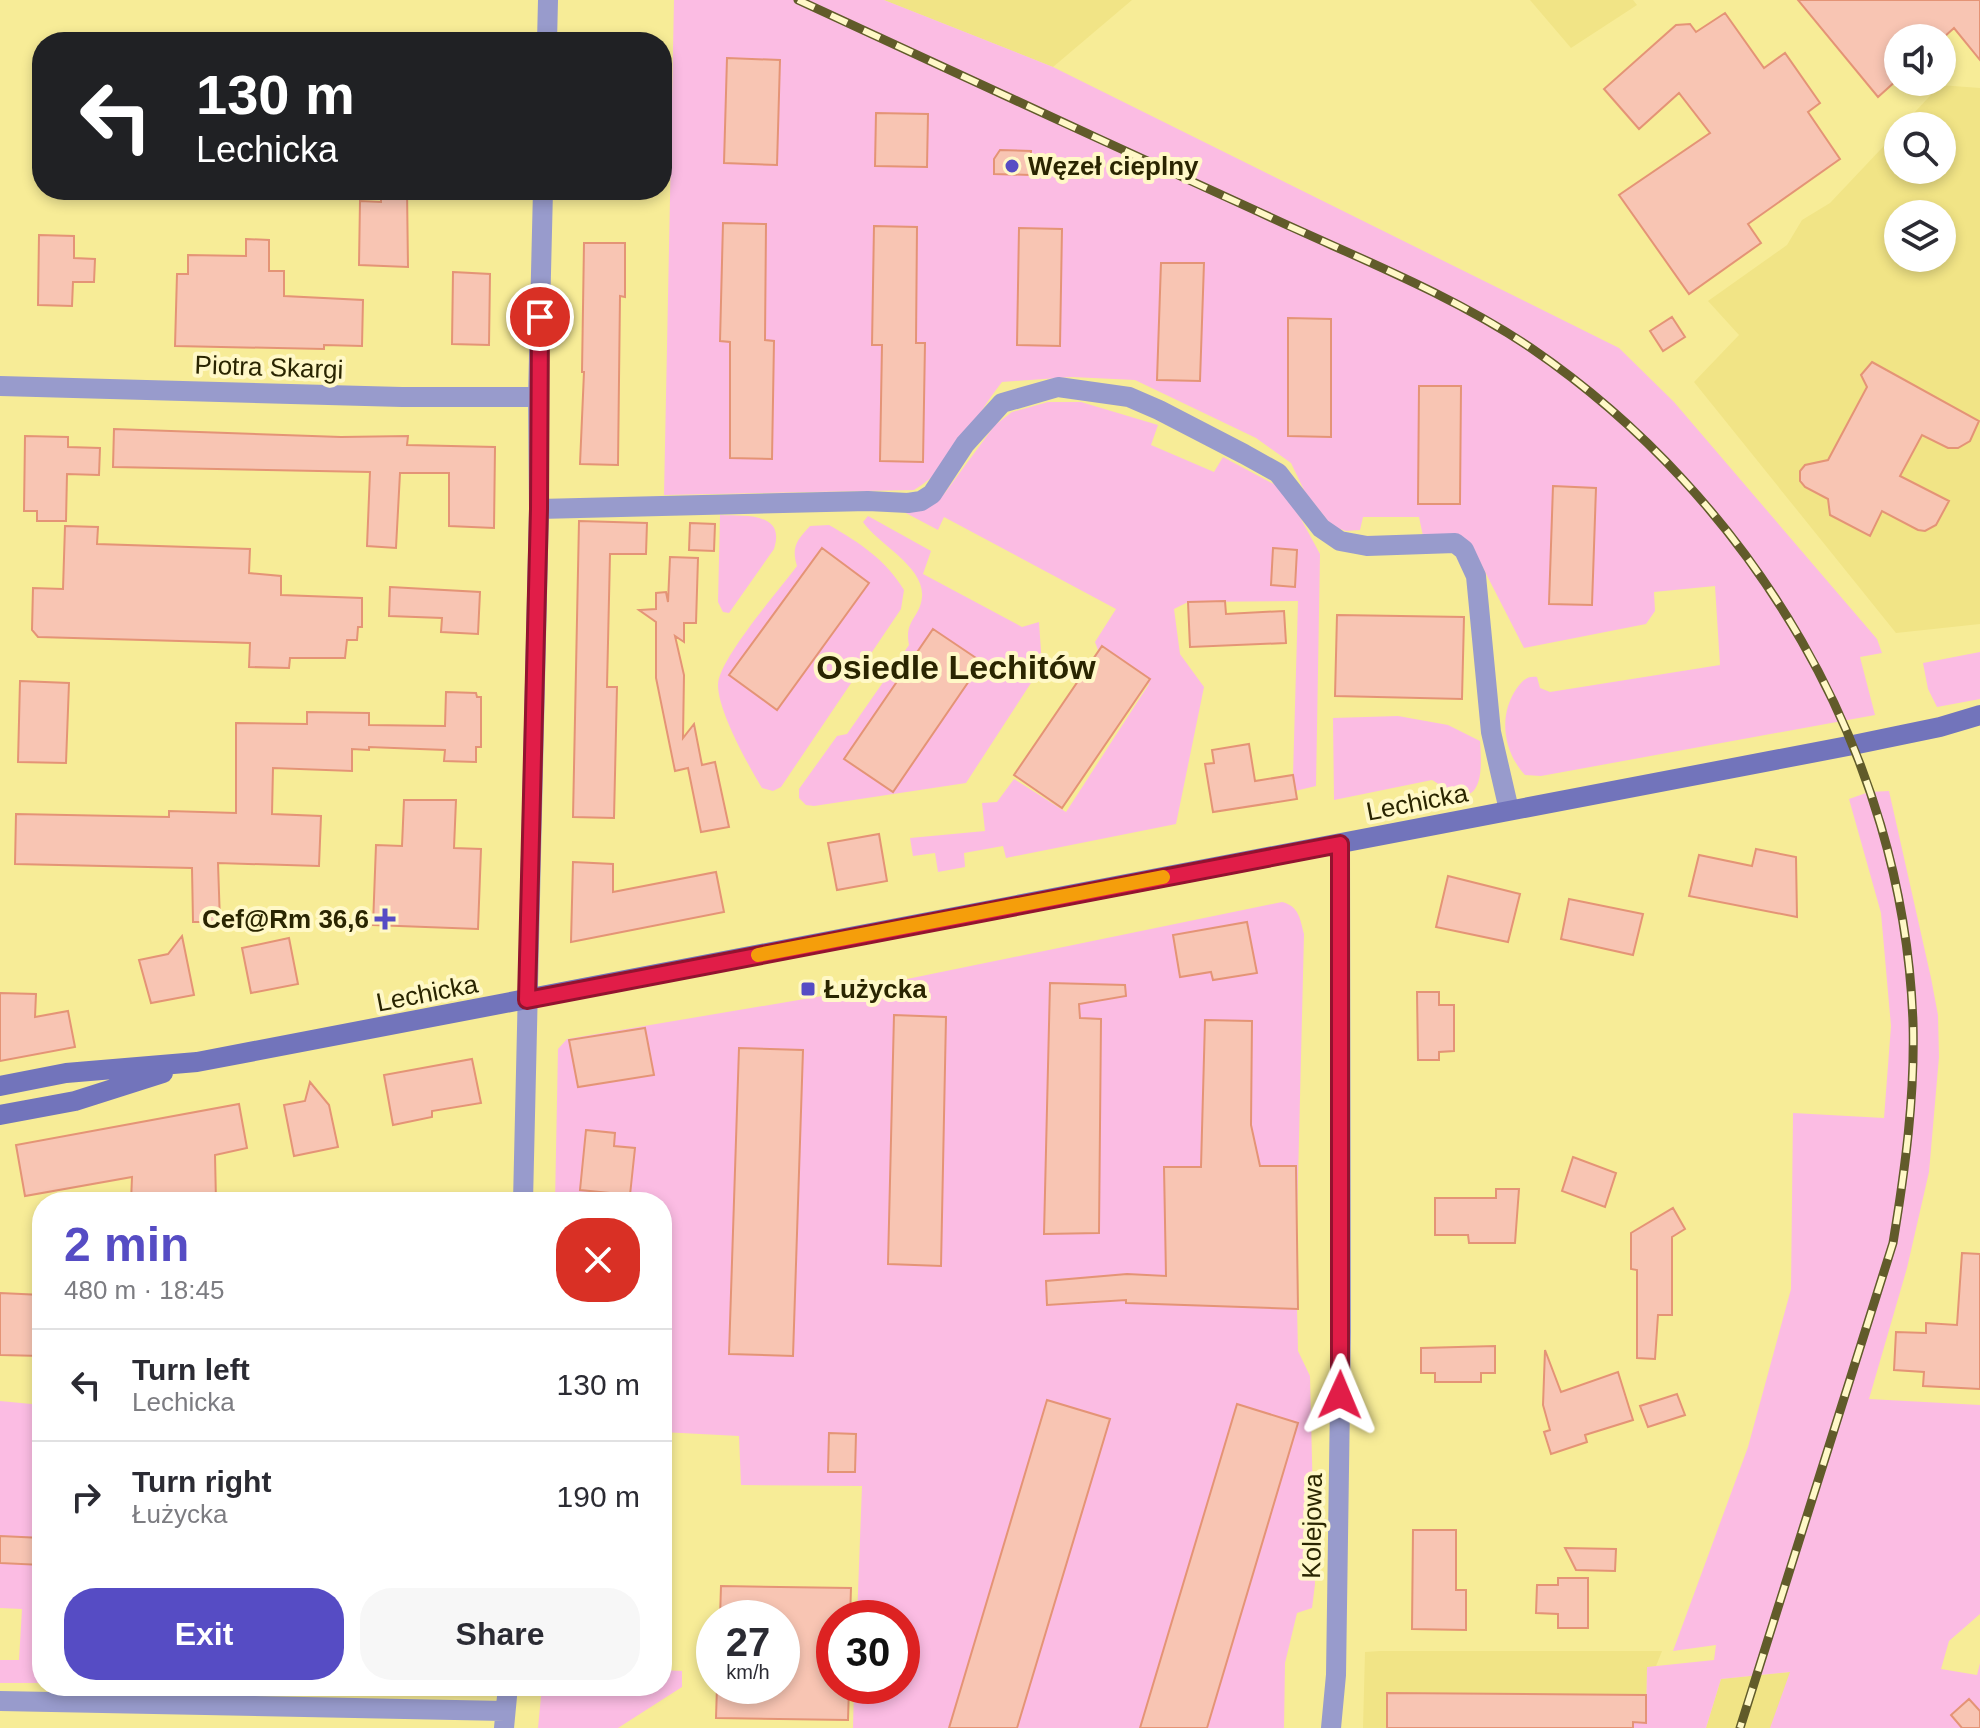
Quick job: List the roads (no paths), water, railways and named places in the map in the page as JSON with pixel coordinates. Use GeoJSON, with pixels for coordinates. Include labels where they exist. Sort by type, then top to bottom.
{"type":"FeatureCollection","features":[{"type":"Feature","properties":{"kind":"street"},"geometry":{"type":"LineString","coordinates":[[547,32],[548,0]]}},
{"type":"Feature","properties":{"kind":"street"},"geometry":{"type":"LineString","coordinates":[[523,1192],[543,200]]}},
{"type":"Feature","properties":{"kind":"street","name":"Piotra Skargi"},"geometry":{"type":"LineString","coordinates":[[0,386],[402,397],[538,397]]}},
{"type":"Feature","properties":{"kind":"street"},"geometry":{"type":"LineString","coordinates":[[539,509],[921,501],[932,494],[965,444],[1002,403],[1058,387],[1129,397],[1278,473],[1321,528],[1340,541],[1367,546],[1455,543],[1464,550],[1476,576],[1491,732],[1509,810]]}},
{"type":"Feature","properties":{"kind":"street","name":"Lechicka"},"geometry":{"type":"LineString","coordinates":[[1940,727],[1980,715]]}},
{"type":"Feature","properties":{"kind":"street","name":"Lechicka"},"geometry":{"type":"LineString","coordinates":[[0,1086],[66,1073],[197,1062],[1940,727],[1980,723]]}},
{"type":"Feature","properties":{"kind":"street","name":"Kolejowa"},"geometry":{"type":"LineString","coordinates":[[1331,1728],[1336,1675],[1341,1332],[1340,844]]}},
{"type":"Feature","properties":{"kind":"street","name":"Lechicka"},"geometry":{"type":"LineString","coordinates":[[0,1115],[75,1101],[197,1062]]}},
{"type":"Feature","properties":{"kind":"street"},"geometry":{"type":"LineString","coordinates":[[0,1701],[504,1720],[507,1696]]}},
{"type":"Feature","properties":{"kind":"railway"},"geometry":{"type":"LineString","coordinates":[[798,0],[1398,275],[1466,309],[1531,348],[1610,409],[1683,479],[1747,557],[1802,641],[1846,731],[1881,825],[1903,923],[1913,1023],[1911,1106],[1893,1243],[1740,1728]]}},
{"type":"Feature","properties":{"kind":"place","name":"Węzeł cieplny"},"geometry":{"type":"Point","coordinates":[1012,166]}},
{"type":"Feature","properties":{"kind":"place","name":"Cef@Rm 36,6"},"geometry":{"type":"Point","coordinates":[385,919]}},
{"type":"Feature","properties":{"kind":"place","name":"Łużycka"},"geometry":{"type":"Point","coordinates":[808,989]}},
{"type":"Feature","properties":{"kind":"district","name":"Osiedle Lechitów"},"geometry":{"type":"Point","coordinates":[956,667]}}]}
